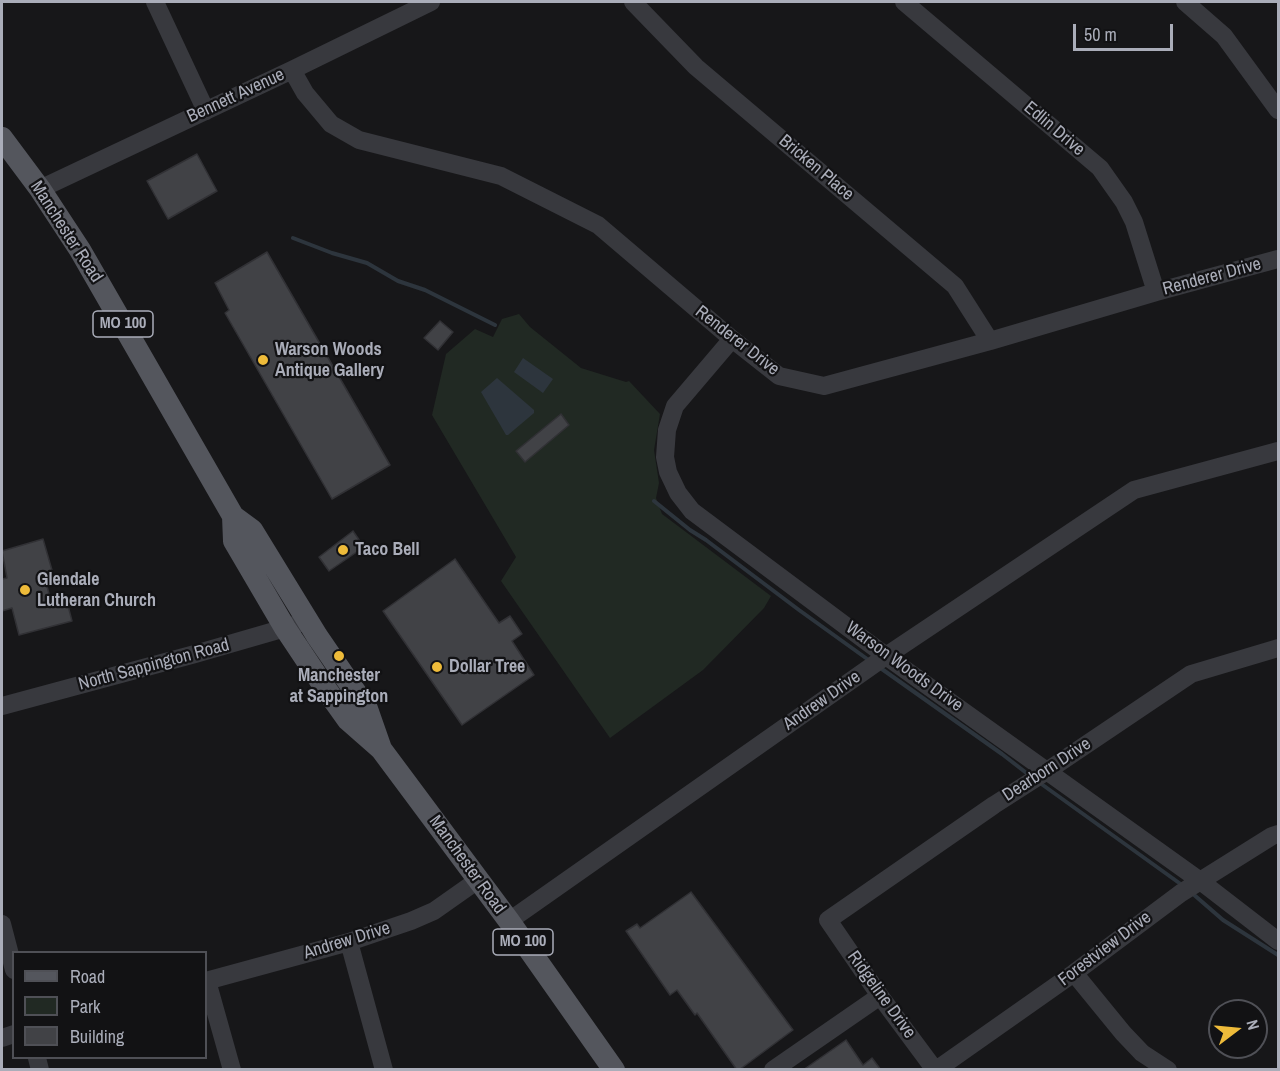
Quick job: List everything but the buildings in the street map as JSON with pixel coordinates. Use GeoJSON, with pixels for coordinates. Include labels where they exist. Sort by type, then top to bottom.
{"type":"FeatureCollection","features":[{"type":"Feature","properties":{"kind":"main road","name":"Manchester Road"},"geometry":{"type":"LineString","coordinates":[[2,138],[40,189],[96,277],[233,516],[252,530],[306,621],[367,709],[381,749]]}},
{"type":"Feature","properties":{"kind":"main road","name":"Manchester Road"},"geometry":{"type":"LineString","coordinates":[[233,516],[234,541],[285,628],[348,720],[381,749],[614,1070]]}},
{"type":"Feature","properties":{"kind":"street"},"geometry":{"type":"LineString","coordinates":[[155,2],[206,111]]}},
{"type":"Feature","properties":{"kind":"street","name":"Bennett Avenue"},"geometry":{"type":"LineString","coordinates":[[40,189],[431,2]]}},
{"type":"Feature","properties":{"kind":"street","name":"Bricken Place"},"geometry":{"type":"LineString","coordinates":[[633,2],[696,67],[955,286],[990,342]]}},
{"type":"Feature","properties":{"kind":"street","name":"Edlin Drive"},"geometry":{"type":"LineString","coordinates":[[904,2],[1100,168],[1124,202],[1134,222],[1156,292]]}},
{"type":"Feature","properties":{"kind":"street"},"geometry":{"type":"LineString","coordinates":[[1185,2],[1224,36],[1278,110]]}},
{"type":"Feature","properties":{"kind":"street","name":"Renderer Drive"},"geometry":{"type":"LineString","coordinates":[[292,70],[304,93],[330,124],[359,140],[501,176],[598,225],[779,376],[824,386],[990,342],[1156,292],[1278,259]]}},
{"type":"Feature","properties":{"kind":"street","name":"Warson Woods Drive"},"geometry":{"type":"LineString","coordinates":[[732,339],[675,406],[667,430],[665,457],[668,472],[678,494],[692,511],[879,661],[1044,773],[1190,886],[1278,941]]}},
{"type":"Feature","properties":{"kind":"street","name":"Andrew Drive"},"geometry":{"type":"LineString","coordinates":[[508,921],[879,661],[1134,490],[1278,450]]}},
{"type":"Feature","properties":{"kind":"street","name":"North Sappington Road"},"geometry":{"type":"LineString","coordinates":[[2,706],[306,621]]}},
{"type":"Feature","properties":{"kind":"street","name":"Dearborn Drive"},"geometry":{"type":"LineString","coordinates":[[828,920],[1191,674],[1278,648]]}},
{"type":"Feature","properties":{"kind":"street","name":"Forestview Drive"},"geometry":{"type":"LineString","coordinates":[[935,1070],[1074,973],[1190,886],[1278,834]]}},
{"type":"Feature","properties":{"kind":"street","name":"Andrew Drive"},"geometry":{"type":"LineString","coordinates":[[207,981],[349,942],[411,921],[434,911],[478,880]]}},
{"type":"Feature","properties":{"kind":"street","name":"Ridgeline Drive"},"geometry":{"type":"LineString","coordinates":[[828,920],[880,996],[935,1070]]}},
{"type":"Feature","properties":{"kind":"street"},"geometry":{"type":"LineString","coordinates":[[2,924],[12,962]]}},
{"type":"Feature","properties":{"kind":"street"},"geometry":{"type":"LineString","coordinates":[[349,942],[384,1070]]}},
{"type":"Feature","properties":{"kind":"street"},"geometry":{"type":"LineString","coordinates":[[1074,973],[1123,1034],[1142,1053],[1168,1070]]}},
{"type":"Feature","properties":{"kind":"street"},"geometry":{"type":"LineString","coordinates":[[207,984],[232,1070]]}},
{"type":"Feature","properties":{"kind":"street"},"geometry":{"type":"LineString","coordinates":[[773,1070],[880,996]]}},
{"type":"Feature","properties":{"kind":"green space"},"geometry":{"type":"Polygon","coordinates":[[[519,314],[530,327],[581,368],[629,381],[660,414],[654,450],[659,483],[656,498],[662,514],[771,596],[764,608],[703,670],[610,738],[501,581],[516,557],[432,415],[446,354],[475,329],[493,337],[502,319],[519,314]]]}},
{"type":"Feature","properties":{"kind":"shaded area"},"geometry":{"type":"Polygon","coordinates":[[[523,358],[553,379],[543,393],[514,372],[523,358]]]}},
{"type":"Feature","properties":{"kind":"shaded area"},"geometry":{"type":"Polygon","coordinates":[[[497,378],[534,410],[534,413],[508,435],[481,392],[497,378]]]}},
{"type":"Feature","properties":{"kind":"waterway"},"geometry":{"type":"LineString","coordinates":[[293,238],[367,263],[398,281],[425,290],[495,325]]}},
{"type":"Feature","properties":{"kind":"waterway"},"geometry":{"type":"LineString","coordinates":[[654,501],[690,530],[870,661]]}},
{"type":"Feature","properties":{"kind":"waterway"},"geometry":{"type":"LineString","coordinates":[[879,667],[1029,775]]}},
{"type":"Feature","properties":{"kind":"waterway"},"geometry":{"type":"LineString","coordinates":[[1040,783],[1182,885]]}},
{"type":"Feature","properties":{"kind":"waterway"},"geometry":{"type":"LineString","coordinates":[[1193,894],[1223,920],[1278,955]]}},
{"type":"Feature","properties":{"kind":"place","name":"Warson Woods Antique Gallery"},"geometry":{"type":"Point","coordinates":[263,360]}},
{"type":"Feature","properties":{"kind":"place","name":"Taco Bell"},"geometry":{"type":"Point","coordinates":[343,550]}},
{"type":"Feature","properties":{"kind":"place","name":"Glendale Lutheran Church"},"geometry":{"type":"Point","coordinates":[25,590]}},
{"type":"Feature","properties":{"kind":"place","name":"Manchester at Sappington"},"geometry":{"type":"Point","coordinates":[339,656]}},
{"type":"Feature","properties":{"kind":"place","name":"Dollar Tree"},"geometry":{"type":"Point","coordinates":[437,667]}}]}
